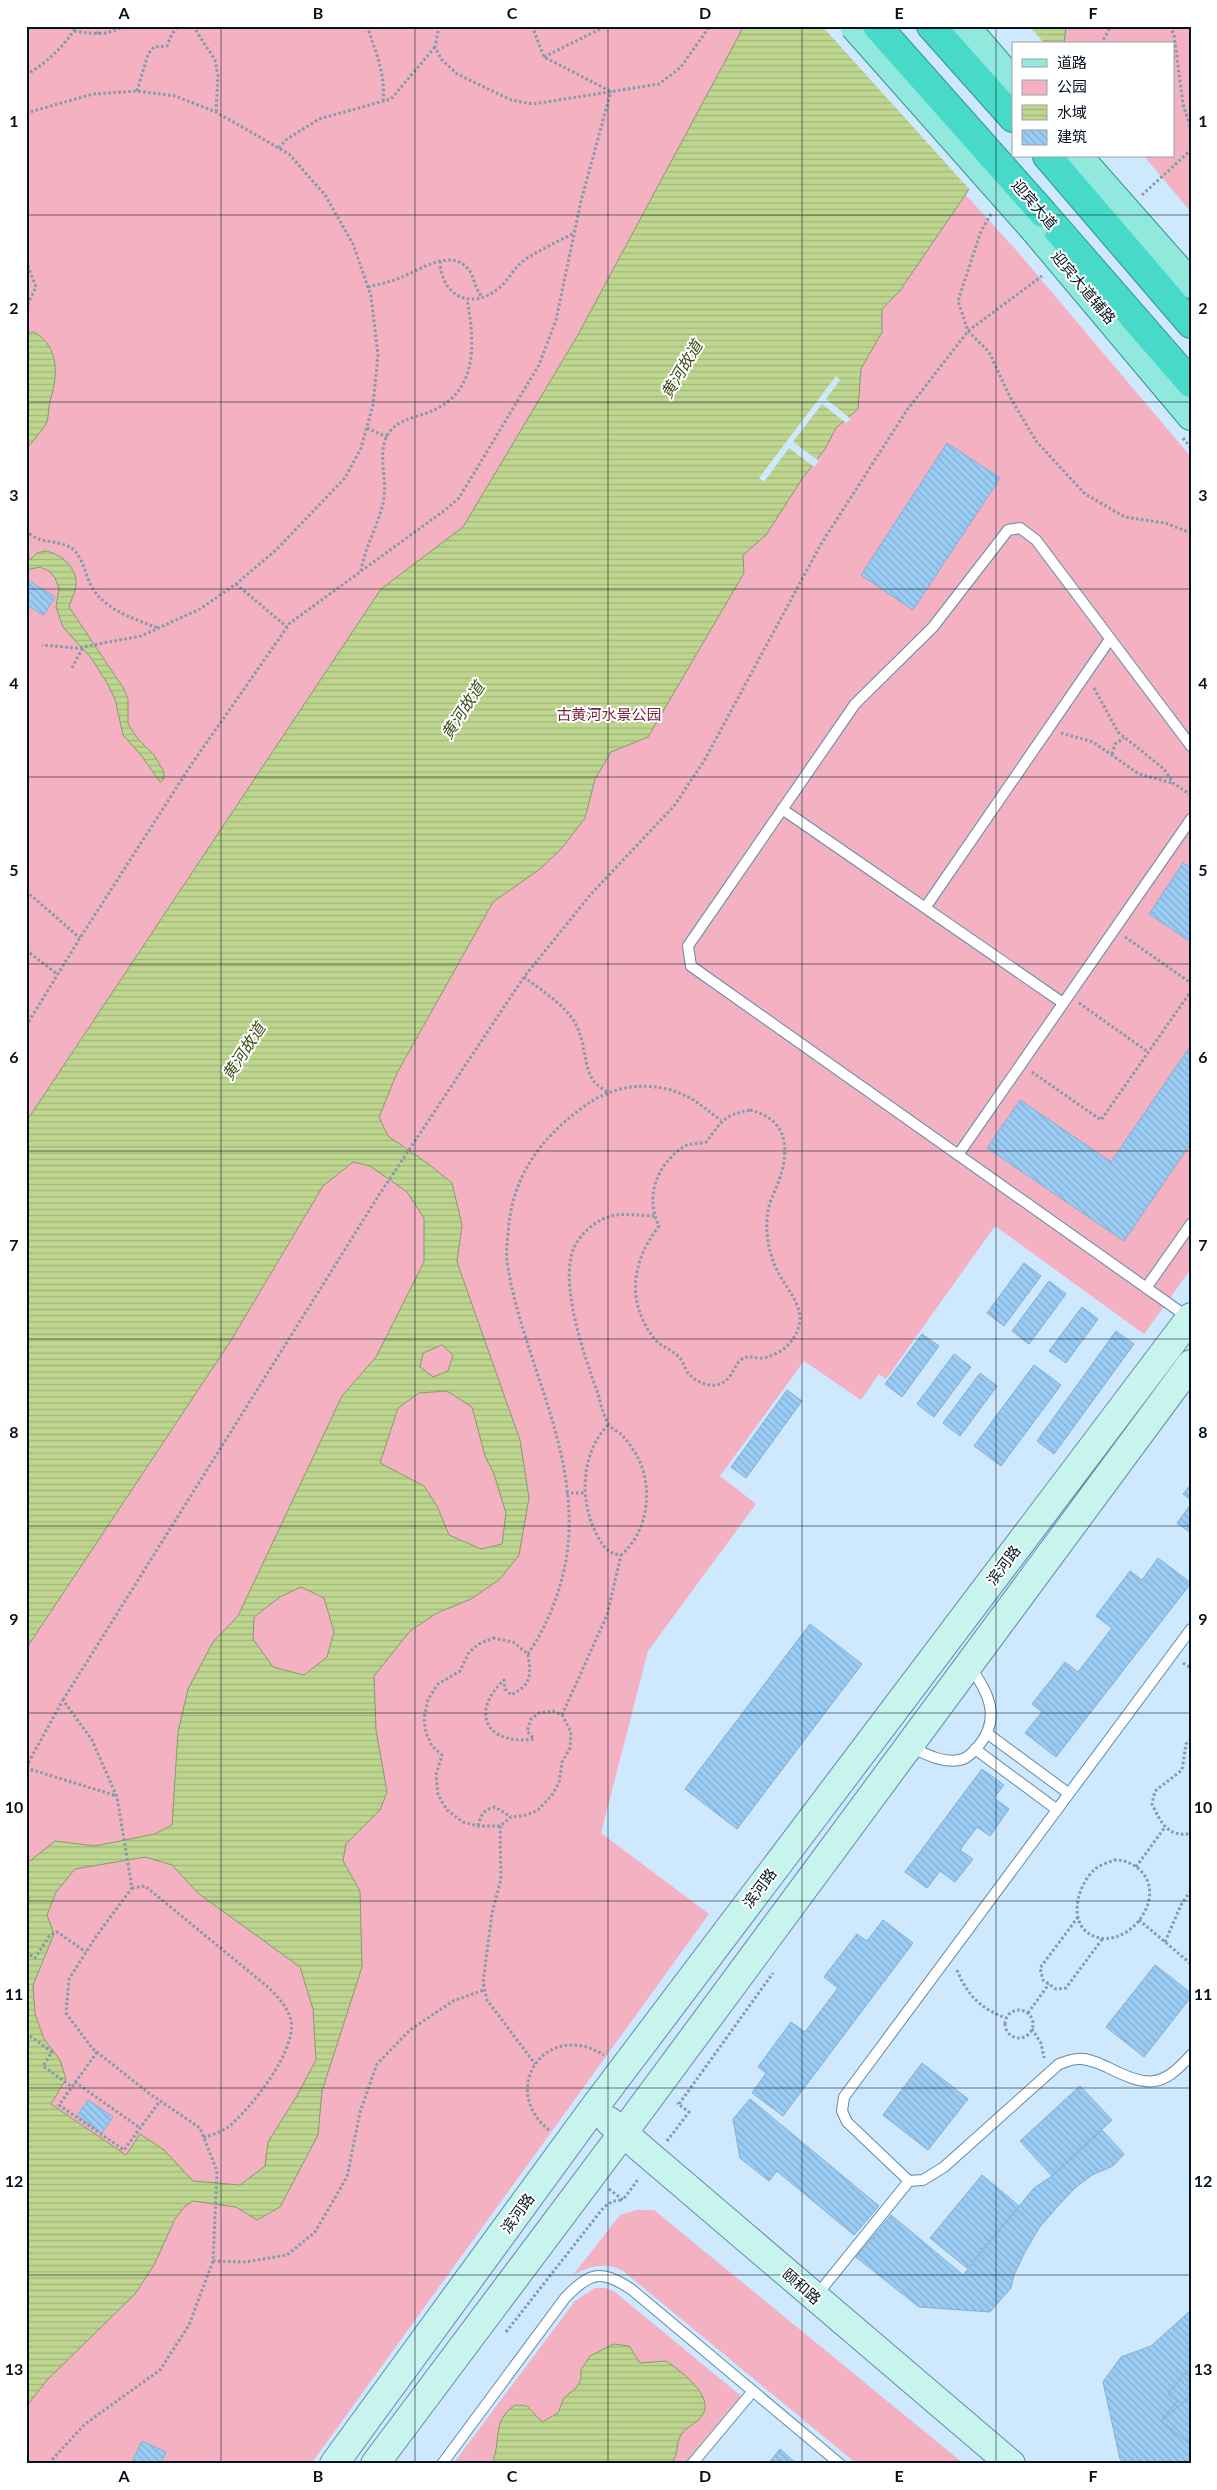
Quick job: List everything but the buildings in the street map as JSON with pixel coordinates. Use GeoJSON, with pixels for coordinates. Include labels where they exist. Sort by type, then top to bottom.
{"type":"FeatureCollection","features":[{"type":"Feature","properties":{"kind":"highway","name":"迎宾大道"},"geometry":{"type":"LineString","coordinates":[[877,26],[1191,383]]}},
{"type":"Feature","properties":{"kind":"highway"},"geometry":{"type":"LineString","coordinates":[[931,26],[1012,117]]}},
{"type":"Feature","properties":{"kind":"highway"},"geometry":{"type":"LineString","coordinates":[[1049,158],[1191,324]]}},
{"type":"Feature","properties":{"kind":"main road","name":"迎宾大道辅路"},"geometry":{"type":"LineString","coordinates":[[854,26],[1033,228],[1191,416]]}},
{"type":"Feature","properties":{"kind":"main road"},"geometry":{"type":"LineString","coordinates":[[965,26],[1012,81]]}},
{"type":"Feature","properties":{"kind":"main road"},"geometry":{"type":"LineString","coordinates":[[1080,158],[1191,284]]}},
{"type":"Feature","properties":{"kind":"main road","name":"滨河路"},"geometry":{"type":"LineString","coordinates":[[334,2464],[593,2109],[1190,1318]]}},
{"type":"Feature","properties":{"kind":"main road","name":"滨河路"},"geometry":{"type":"LineString","coordinates":[[375,2464],[624,2132],[1191,1364]]}},
{"type":"Feature","properties":{"kind":"main road","name":"颐和路"},"geometry":{"type":"LineString","coordinates":[[593,2109],[624,2132],[1011,2464]]}},
{"type":"Feature","properties":{"kind":"lane"},"geometry":{"type":"LineString","coordinates":[[1190,1318],[691,966],[688,946],[854,704],[933,626],[1008,530],[1020,528],[1036,540],[1191,746]]}},
{"type":"Feature","properties":{"kind":"lane"},"geometry":{"type":"LineString","coordinates":[[925,908],[1110,639]]}},
{"type":"Feature","properties":{"kind":"lane"},"geometry":{"type":"LineString","coordinates":[[782,809],[925,908],[1066,999]]}},
{"type":"Feature","properties":{"kind":"lane"},"geometry":{"type":"LineString","coordinates":[[958,1155],[1191,819]]}},
{"type":"Feature","properties":{"kind":"lane"},"geometry":{"type":"LineString","coordinates":[[1146,1288],[1191,1224]]}},
{"type":"Feature","properties":{"kind":"lane"},"geometry":{"type":"LineString","coordinates":[[1191,1629],[844,2097],[842,2111],[847,2122],[855,2132],[909,2181],[923,2180],[944,2167],[1059,2064],[1078,2059],[1094,2061],[1140,2080],[1158,2082],[1177,2071],[1191,2055]]}},
{"type":"Feature","properties":{"kind":"lane"},"geometry":{"type":"LineString","coordinates":[[908,1746],[931,1757],[946,1760],[963,1759],[976,1749],[988,1734],[992,1709],[981,1682],[968,1665]]}},
{"type":"Feature","properties":{"kind":"lane"},"geometry":{"type":"LineString","coordinates":[[988,1734],[1068,1794]]}},
{"type":"Feature","properties":{"kind":"lane"},"geometry":{"type":"LineString","coordinates":[[976,1749],[1056,1809]]}},
{"type":"Feature","properties":{"kind":"lane"},"geometry":{"type":"LineString","coordinates":[[815,2297],[909,2181]]}},
{"type":"Feature","properties":{"kind":"lane"},"geometry":{"type":"LineString","coordinates":[[442,2464],[565,2298],[585,2280],[597,2275],[608,2276],[631,2289],[840,2464]]}},
{"type":"Feature","properties":{"kind":"lane"},"geometry":{"type":"LineString","coordinates":[[692,2464],[753,2391]]}},
{"type":"Feature","properties":{"kind":"path"},"geometry":{"type":"LineString","coordinates":[[26,75],[49,60],[68,41],[77,26]]}},
{"type":"Feature","properties":{"kind":"path"},"geometry":{"type":"LineString","coordinates":[[98,34],[99,26]]}},
{"type":"Feature","properties":{"kind":"path"},"geometry":{"type":"LineString","coordinates":[[74,31],[98,34],[109,33],[124,26]]}},
{"type":"Feature","properties":{"kind":"path"},"geometry":{"type":"LineString","coordinates":[[137,92],[148,54],[154,48],[167,46],[178,26]]}},
{"type":"Feature","properties":{"kind":"path"},"geometry":{"type":"LineString","coordinates":[[193,26],[215,60],[218,76],[216,112]]}},
{"type":"Feature","properties":{"kind":"path"},"geometry":{"type":"LineString","coordinates":[[367,26],[381,68],[384,87],[383,101]]}},
{"type":"Feature","properties":{"kind":"path"},"geometry":{"type":"LineString","coordinates":[[279,148],[295,134],[319,119],[391,99],[435,47],[438,26]]}},
{"type":"Feature","properties":{"kind":"path"},"geometry":{"type":"LineString","coordinates":[[532,26],[544,57],[611,91]]}},
{"type":"Feature","properties":{"kind":"path"},"geometry":{"type":"LineString","coordinates":[[544,57],[606,26]]}},
{"type":"Feature","properties":{"kind":"path"},"geometry":{"type":"LineString","coordinates":[[435,47],[441,60],[457,74],[511,100],[534,104],[659,84],[680,68],[710,26]]}},
{"type":"Feature","properties":{"kind":"path"},"geometry":{"type":"LineString","coordinates":[[1102,42],[1111,26]]}},
{"type":"Feature","properties":{"kind":"path"},"geometry":{"type":"LineString","coordinates":[[1170,26],[1174,35],[1183,104],[1191,129]]}},
{"type":"Feature","properties":{"kind":"path"},"geometry":{"type":"LineString","coordinates":[[26,1026],[57,974],[191,766],[287,627],[459,498],[539,365],[556,320],[574,233],[611,91]]}},
{"type":"Feature","properties":{"kind":"path"},"geometry":{"type":"LineString","coordinates":[[26,113],[93,94],[137,92],[175,96],[216,112],[289,154],[325,195],[353,244],[368,287],[378,355],[373,406],[361,448],[345,478],[276,550],[236,584],[200,609],[141,636],[84,647],[42,645]]}},
{"type":"Feature","properties":{"kind":"path"},"geometry":{"type":"LineString","coordinates":[[1138,199],[1191,150]]}},
{"type":"Feature","properties":{"kind":"path"},"geometry":{"type":"LineString","coordinates":[[997,206],[980,231],[958,301],[968,331],[989,352],[1010,397],[1036,441],[1085,494],[1126,517],[1164,523],[1191,533]]}},
{"type":"Feature","properties":{"kind":"path"},"geometry":{"type":"LineString","coordinates":[[440,261],[444,283],[455,295],[467,299],[482,297],[500,288],[510,273],[524,261],[574,233]]}},
{"type":"Feature","properties":{"kind":"path"},"geometry":{"type":"LineString","coordinates":[[26,261],[36,286],[26,308]]}},
{"type":"Feature","properties":{"kind":"path"},"geometry":{"type":"LineString","coordinates":[[368,287],[394,280],[440,261],[457,262],[470,271],[475,288],[482,297]]}},
{"type":"Feature","properties":{"kind":"path"},"geometry":{"type":"LineString","coordinates":[[117,1796],[26,1767],[63,1700],[379,1195],[524,977],[591,894],[674,806],[704,761],[821,544],[907,410],[968,331],[1047,273]]}},
{"type":"Feature","properties":{"kind":"path"},"geometry":{"type":"LineString","coordinates":[[362,571],[363,559],[383,504],[383,450],[387,437],[393,427],[406,420],[437,409],[459,390],[469,370],[473,355],[473,332],[467,299]]}},
{"type":"Feature","properties":{"kind":"path"},"geometry":{"type":"LineString","coordinates":[[366,428],[387,437]]}},
{"type":"Feature","properties":{"kind":"path"},"geometry":{"type":"LineString","coordinates":[[26,530],[37,539],[67,546],[75,551],[93,589],[106,603],[137,620],[158,628]]}},
{"type":"Feature","properties":{"kind":"path"},"geometry":{"type":"LineString","coordinates":[[236,584],[287,627]]}},
{"type":"Feature","properties":{"kind":"path"},"geometry":{"type":"LineString","coordinates":[[72,668],[84,647]]}},
{"type":"Feature","properties":{"kind":"path"},"geometry":{"type":"LineString","coordinates":[[1086,674],[1118,732],[1164,769],[1173,783]]}},
{"type":"Feature","properties":{"kind":"path"},"geometry":{"type":"LineString","coordinates":[[1047,730],[1093,742],[1139,774],[1173,783],[1191,795]]}},
{"type":"Feature","properties":{"kind":"path"},"geometry":{"type":"LineString","coordinates":[[1112,754],[1115,744],[1124,738]]}},
{"type":"Feature","properties":{"kind":"path"},"geometry":{"type":"LineString","coordinates":[[26,892],[80,938]]}},
{"type":"Feature","properties":{"kind":"path"},"geometry":{"type":"LineString","coordinates":[[1114,930],[1191,983]]}},
{"type":"Feature","properties":{"kind":"path"},"geometry":{"type":"LineString","coordinates":[[26,950],[57,974]]}},
{"type":"Feature","properties":{"kind":"path"},"geometry":{"type":"LineString","coordinates":[[524,977],[554,999],[573,1020],[584,1041],[587,1063],[593,1080],[608,1093]]}},
{"type":"Feature","properties":{"kind":"path"},"geometry":{"type":"LineString","coordinates":[[1021,1064],[1101,1120],[1191,991]]}},
{"type":"Feature","properties":{"kind":"path"},"geometry":{"type":"LineString","coordinates":[[1066,999],[1148,1052]]}},
{"type":"Feature","properties":{"kind":"path"},"geometry":{"type":"LineString","coordinates":[[528,1654],[539,1638],[559,1594],[569,1531],[566,1493],[556,1433],[522,1326],[506,1260],[509,1217],[516,1188],[529,1162],[544,1141],[567,1119],[599,1096],[608,1093],[630,1087],[656,1085],[689,1098],[720,1120]]}},
{"type":"Feature","properties":{"kind":"path"},"geometry":{"type":"LineString","coordinates":[[750,1110],[766,1114],[778,1124],[785,1143],[785,1166],[769,1204],[767,1221],[771,1254],[777,1270],[790,1288],[799,1308],[800,1323],[789,1344],[767,1357],[749,1356],[740,1360],[732,1376],[719,1385],[704,1384],[689,1374],[678,1356],[662,1348],[641,1316],[634,1286],[637,1266],[646,1243],[659,1226],[654,1216],[652,1193],[657,1176],[668,1161],[684,1146],[706,1142],[720,1120],[736,1113],[750,1110]]}},
{"type":"Feature","properties":{"kind":"path"},"geometry":{"type":"LineString","coordinates":[[562,1715],[607,1615],[621,1555],[632,1545],[643,1523],[646,1499],[646,1486],[636,1454],[622,1435],[608,1425],[583,1349],[568,1279],[571,1255],[581,1237],[595,1224],[610,1216],[654,1216]]}},
{"type":"Feature","properties":{"kind":"path"},"geometry":{"type":"LineString","coordinates":[[608,1425],[593,1448],[586,1474],[585,1503],[594,1530],[601,1543],[607,1551],[621,1555]]}},
{"type":"Feature","properties":{"kind":"path"},"geometry":{"type":"LineString","coordinates":[[566,1493],[585,1493]]}},
{"type":"Feature","properties":{"kind":"path"},"geometry":{"type":"LineString","coordinates":[[494,1638],[513,1642],[528,1654],[531,1674],[524,1689],[511,1695],[505,1689],[504,1680],[489,1696],[486,1704],[486,1719],[494,1732],[504,1739],[517,1742],[534,1739],[527,1731],[531,1719],[539,1713],[553,1711],[562,1715],[571,1732],[570,1748],[562,1762],[559,1783],[538,1810],[527,1815],[511,1817],[500,1826],[478,1826],[463,1822],[447,1810],[438,1794],[436,1775],[442,1756],[432,1746],[426,1733],[424,1719],[428,1700],[438,1684],[460,1671],[469,1652],[479,1644],[494,1638]]}},
{"type":"Feature","properties":{"kind":"path"},"geometry":{"type":"LineString","coordinates":[[63,1700],[92,1740],[117,1796],[132,1888]]}},
{"type":"Feature","properties":{"kind":"path"},"geometry":{"type":"LineString","coordinates":[[1191,1739],[1186,1744],[1182,1770],[1156,1791],[1152,1804],[1165,1827],[1178,1834],[1191,1833]]}},
{"type":"Feature","properties":{"kind":"path"},"geometry":{"type":"LineString","coordinates":[[478,1826],[481,1814],[487,1809],[494,1807],[511,1817]]}},
{"type":"Feature","properties":{"kind":"path"},"geometry":{"type":"LineString","coordinates":[[500,1826],[501,1879],[492,1912],[486,1950],[484,1990],[487,2000],[535,2064]]}},
{"type":"Feature","properties":{"kind":"path"},"geometry":{"type":"LineString","coordinates":[[1136,1867],[1165,1827]]}},
{"type":"Feature","properties":{"kind":"path"},"geometry":{"type":"LineString","coordinates":[[1114,1860],[1123,1860],[1136,1867],[1144,1875],[1151,1890],[1150,1900],[1139,1920],[1127,1931],[1103,1938],[1092,1936],[1084,1931],[1078,1917],[1076,1903],[1086,1879],[1095,1869],[1114,1860]]}},
{"type":"Feature","properties":{"kind":"path"},"geometry":{"type":"LineString","coordinates":[[48,2464],[85,2424],[160,2370],[189,2325],[213,2261],[217,2172],[203,2138],[200,2128],[160,2101],[97,2052],[66,2014],[69,1979],[132,1888],[145,1886],[268,1987],[280,1999],[291,2019],[288,2045],[269,2081],[248,2108],[227,2128],[203,2138]]}},
{"type":"Feature","properties":{"kind":"path"},"geometry":{"type":"LineString","coordinates":[[1165,1942],[1181,1905],[1191,1890]]}},
{"type":"Feature","properties":{"kind":"path"},"geometry":{"type":"LineString","coordinates":[[1078,1917],[1040,1968],[1042,1980],[1056,1989],[1066,1988],[1103,1938]]}},
{"type":"Feature","properties":{"kind":"path"},"geometry":{"type":"LineString","coordinates":[[1139,1920],[1191,1964]]}},
{"type":"Feature","properties":{"kind":"path"},"geometry":{"type":"LineString","coordinates":[[26,1952],[35,1958],[50,1935],[57,1932],[86,1952]]}},
{"type":"Feature","properties":{"kind":"path"},"geometry":{"type":"LineString","coordinates":[[950,1954],[962,1982],[975,2001],[993,2014],[1006,2018]]}},
{"type":"Feature","properties":{"kind":"path"},"geometry":{"type":"LineString","coordinates":[[1028,2013],[1049,1984]]}},
{"type":"Feature","properties":{"kind":"path"},"geometry":{"type":"LineString","coordinates":[[213,2261],[246,2262],[286,2256],[315,2232],[347,2177],[360,2112],[377,2064],[410,2030],[453,2001],[484,1990]]}},
{"type":"Feature","properties":{"kind":"path"},"geometry":{"type":"LineString","coordinates":[[1032,2030],[1026,2036],[1015,2038],[1006,2029],[1006,2018],[1015,2010],[1028,2013],[1032,2019],[1032,2030],[1041,2043],[1043,2055],[1050,2071]]}},
{"type":"Feature","properties":{"kind":"path"},"geometry":{"type":"LineString","coordinates":[[26,2033],[52,2052],[43,2066],[72,2086]]}},
{"type":"Feature","properties":{"kind":"path"},"geometry":{"type":"LineString","coordinates":[[551,2133],[533,2113],[529,2102],[528,2083],[535,2064],[550,2049],[568,2044],[590,2047],[611,2057]]}},
{"type":"Feature","properties":{"kind":"path"},"geometry":{"type":"LineString","coordinates":[[97,2052],[59,2105],[124,2150],[160,2101]]}},
{"type":"Feature","properties":{"kind":"path"},"geometry":{"type":"LineString","coordinates":[[75,2082],[140,2128]]}},
{"type":"Feature","properties":{"kind":"path"},"geometry":{"type":"LineString","coordinates":[[502,2337],[604,2207],[613,2201],[622,2200]]}},
{"type":"Feature","properties":{"kind":"green space","name":"古黄河水景公园"},"geometry":{"type":"Polygon","coordinates":[[[26,26],[811,26],[1017,251],[1191,457],[1191,1269],[1144,1334],[995,1226],[886,1379],[879,1374],[861,1400],[804,1361],[720,1476],[756,1504],[648,1651],[601,1833],[709,1914],[311,2464],[26,2464],[26,26]]]}},
{"type":"Feature","properties":{"kind":"green space"},"geometry":{"type":"Polygon","coordinates":[[[1026,26],[1191,26],[1191,212],[1146,158],[1174,158],[1174,42],[1040,42],[1026,26]]]}},
{"type":"Feature","properties":{"kind":"green space"},"geometry":{"type":"Polygon","coordinates":[[[636,2210],[654,2210],[964,2464],[857,2464],[623,2271],[604,2265],[574,2274],[620,2215],[636,2210]]]}},
{"type":"Feature","properties":{"kind":"green space"},"geometry":{"type":"Polygon","coordinates":[[[595,2288],[605,2288],[615,2292],[741,2396],[684,2464],[453,2464],[575,2301],[595,2288]]]}},
{"type":"Feature","properties":{"kind":"water","name":"黄河故道"},"geometry":{"type":"Polygon","coordinates":[[[744,26],[1066,26],[1064,42],[1012,42],[1012,126],[899,292],[882,309],[882,332],[861,369],[858,409],[836,428],[825,449],[802,479],[766,535],[743,555],[744,573],[648,737],[611,752],[595,779],[585,818],[562,848],[540,869],[493,902],[397,1073],[379,1117],[388,1136],[452,1183],[462,1225],[457,1262],[520,1440],[529,1498],[519,1555],[500,1579],[471,1599],[437,1613],[410,1631],[374,1676],[376,1730],[387,1792],[380,1810],[346,1844],[343,1861],[360,1891],[362,1967],[322,2091],[318,2135],[280,2207],[257,2220],[236,2207],[193,2201],[185,2206],[175,2219],[154,2265],[135,2294],[47,2380],[26,2407],[26,1864],[55,1841],[95,1846],[155,1834],[172,1825],[178,1732],[188,1689],[213,1642],[238,1616],[342,1396],[376,1357],[424,1262],[424,1218],[407,1192],[370,1166],[353,1162],[323,1186],[230,1342],[26,1649],[26,1122],[381,589],[463,527],[579,333],[744,26]],[[442,1345],[423,1353],[420,1367],[433,1377],[448,1371],[453,1355],[442,1345]],[[447,1391],[419,1393],[398,1408],[380,1463],[424,1486],[437,1506],[449,1535],[481,1549],[502,1544],[506,1513],[494,1474],[485,1456],[472,1407],[447,1391]],[[301,1587],[280,1597],[254,1617],[253,1639],[273,1667],[304,1675],[327,1657],[334,1632],[324,1598],[301,1587]],[[145,1857],[75,1869],[56,1892],[47,1915],[54,1934],[33,1985],[35,2014],[44,2039],[60,2060],[66,2079],[51,2104],[126,2155],[140,2134],[164,2150],[193,2181],[240,2185],[265,2166],[268,2142],[298,2094],[316,2060],[313,2009],[300,1967],[199,1894],[172,1865],[145,1857]]]}},
{"type":"Feature","properties":{"kind":"water"},"geometry":{"type":"Polygon","coordinates":[[[34,332],[49,346],[53,354],[55,382],[49,404],[47,422],[26,449],[26,333],[34,332]]]}},
{"type":"Feature","properties":{"kind":"water"},"geometry":{"type":"Polygon","coordinates":[[[45,551],[62,558],[74,572],[76,587],[69,607],[124,689],[128,699],[128,724],[138,739],[154,755],[164,772],[163,780],[160,782],[141,755],[123,735],[115,699],[92,659],[63,627],[56,607],[59,588],[55,578],[49,571],[40,567],[26,570],[26,558],[31,559],[37,553],[45,551]]]}},
{"type":"Feature","properties":{"kind":"water"},"geometry":{"type":"Polygon","coordinates":[[[614,2344],[629,2346],[640,2363],[666,2361],[694,2384],[704,2399],[705,2407],[703,2414],[681,2435],[676,2455],[671,2464],[492,2464],[500,2424],[508,2411],[515,2405],[527,2406],[542,2422],[558,2413],[564,2398],[577,2387],[581,2379],[581,2370],[590,2356],[614,2344]]]}},
{"type":"Feature","properties":{"kind":"pier"},"geometry":{"type":"Polygon","coordinates":[[[822,26],[1029,26],[1043,42],[1012,42],[1012,130],[970,190],[822,26]]]}},
{"type":"Feature","properties":{"kind":"pier"},"geometry":{"type":"Polygon","coordinates":[[[836,376],[840,380],[826,399],[851,419],[846,423],[822,404],[793,442],[819,461],[814,467],[789,448],[764,482],[759,478],[836,376]]]}}]}
